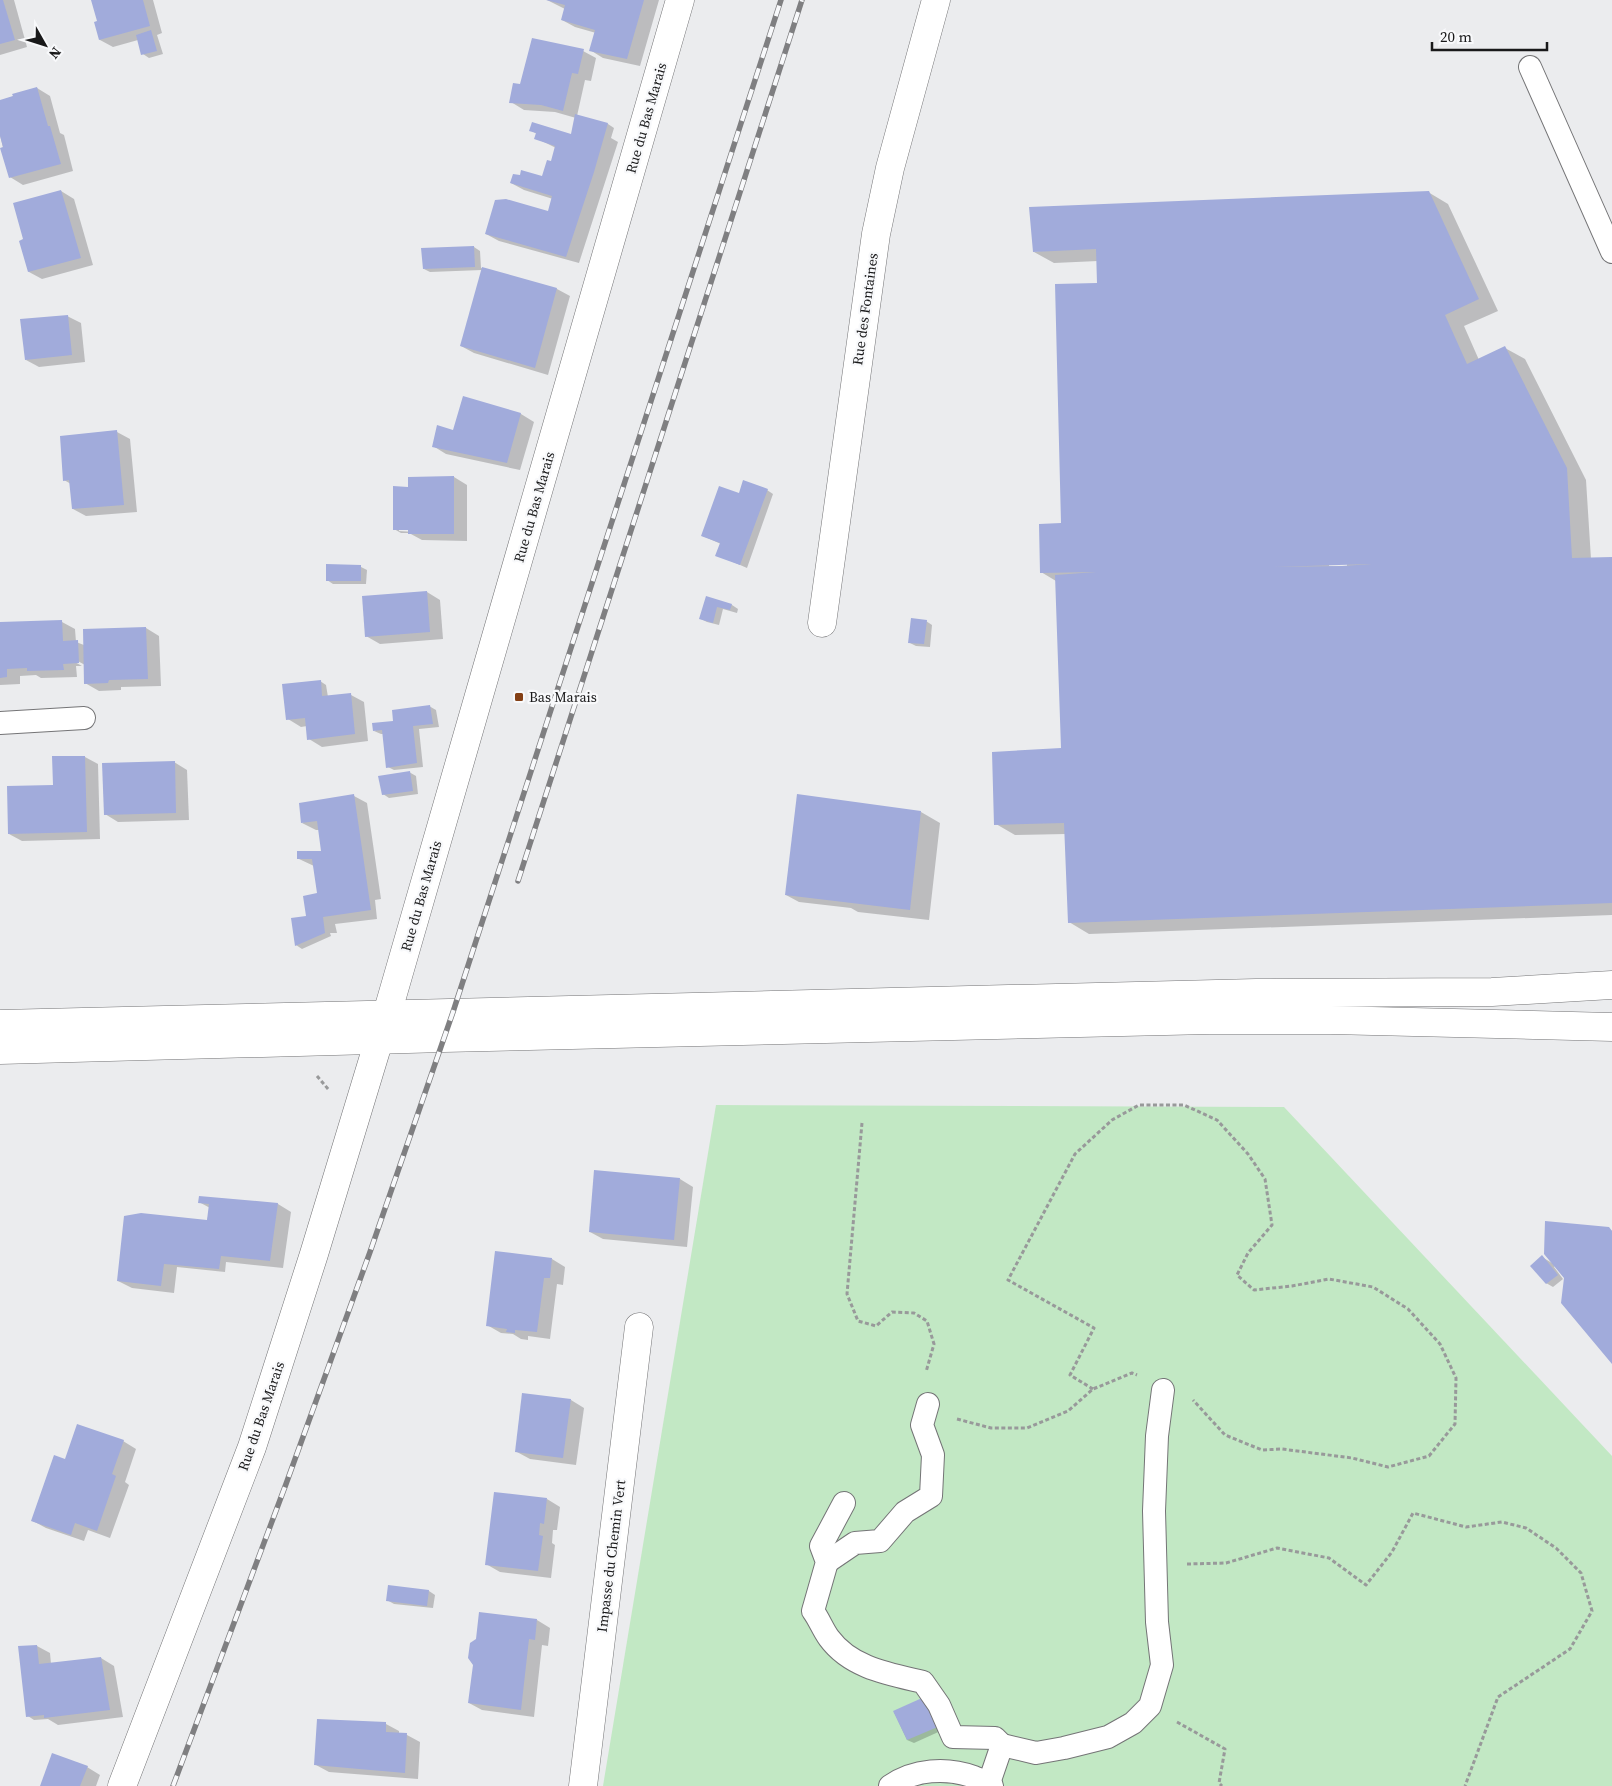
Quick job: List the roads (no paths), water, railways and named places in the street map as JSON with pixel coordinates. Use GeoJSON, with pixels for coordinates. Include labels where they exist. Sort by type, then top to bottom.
{"type":"FeatureCollection","features":[{"type":"Feature","properties":{"kind":"main road","name":"Rue du Bas Marais"},"geometry":{"type":"LineString","coordinates":[[122,1786],[252,1447],[314,1254],[383,1027],[680,0]]}},
{"type":"Feature","properties":{"kind":"main road","name":"Rue des Fontaines"},"geometry":{"type":"LineString","coordinates":[[822,622],[876,234],[890,168],[936,0]]}},
{"type":"Feature","properties":{"kind":"main road"},"geometry":{"type":"LineString","coordinates":[[0,1050],[383,1027],[1246,994],[1492,992],[1612,985]]}},
{"type":"Feature","properties":{"kind":"main road"},"geometry":{"type":"LineString","coordinates":[[0,1024],[383,1027],[1340,1020],[1612,1027]]}},
{"type":"Feature","properties":{"kind":"main road","name":"Impasse du Chemin Vert"},"geometry":{"type":"LineString","coordinates":[[583,1786],[639,1326]]}},
{"type":"Feature","properties":{"kind":"lane"},"geometry":{"type":"LineString","coordinates":[[1530,66],[1612,252]]}},
{"type":"Feature","properties":{"kind":"lane"},"geometry":{"type":"LineString","coordinates":[[0,722],[84,718]]}},
{"type":"Feature","properties":{"kind":"lane"},"geometry":{"type":"LineString","coordinates":[[844,1503],[820,1546],[827,1562],[813,1610],[830,1638],[847,1656],[879,1672],[923,1682],[939,1705],[953,1737],[995,1738],[1002,1744],[1036,1753],[1108,1737],[1133,1724],[1150,1706],[1162,1665],[1157,1622],[1154,1501],[1156,1436],[1163,1390]]}},
{"type":"Feature","properties":{"kind":"lane"},"geometry":{"type":"LineString","coordinates":[[827,1562],[855,1544],[880,1541],[905,1512],[931,1496],[933,1455],[922,1425],[928,1404]]}},
{"type":"Feature","properties":{"kind":"lane"},"geometry":{"type":"LineString","coordinates":[[890,1786],[900,1779],[930,1771],[960,1772],[991,1785],[1002,1744]]}},
{"type":"Feature","properties":{"kind":"railway"},"geometry":{"type":"LineString","coordinates":[[173,1786],[370,1252],[453,1012],[781,0]]}},
{"type":"Feature","properties":{"kind":"railway"},"geometry":{"type":"LineString","coordinates":[[518,881],[802,0]]}},
{"type":"Feature","properties":{"kind":"place","name":"Bas Marais"},"geometry":{"type":"Point","coordinates":[519,697]}}]}
